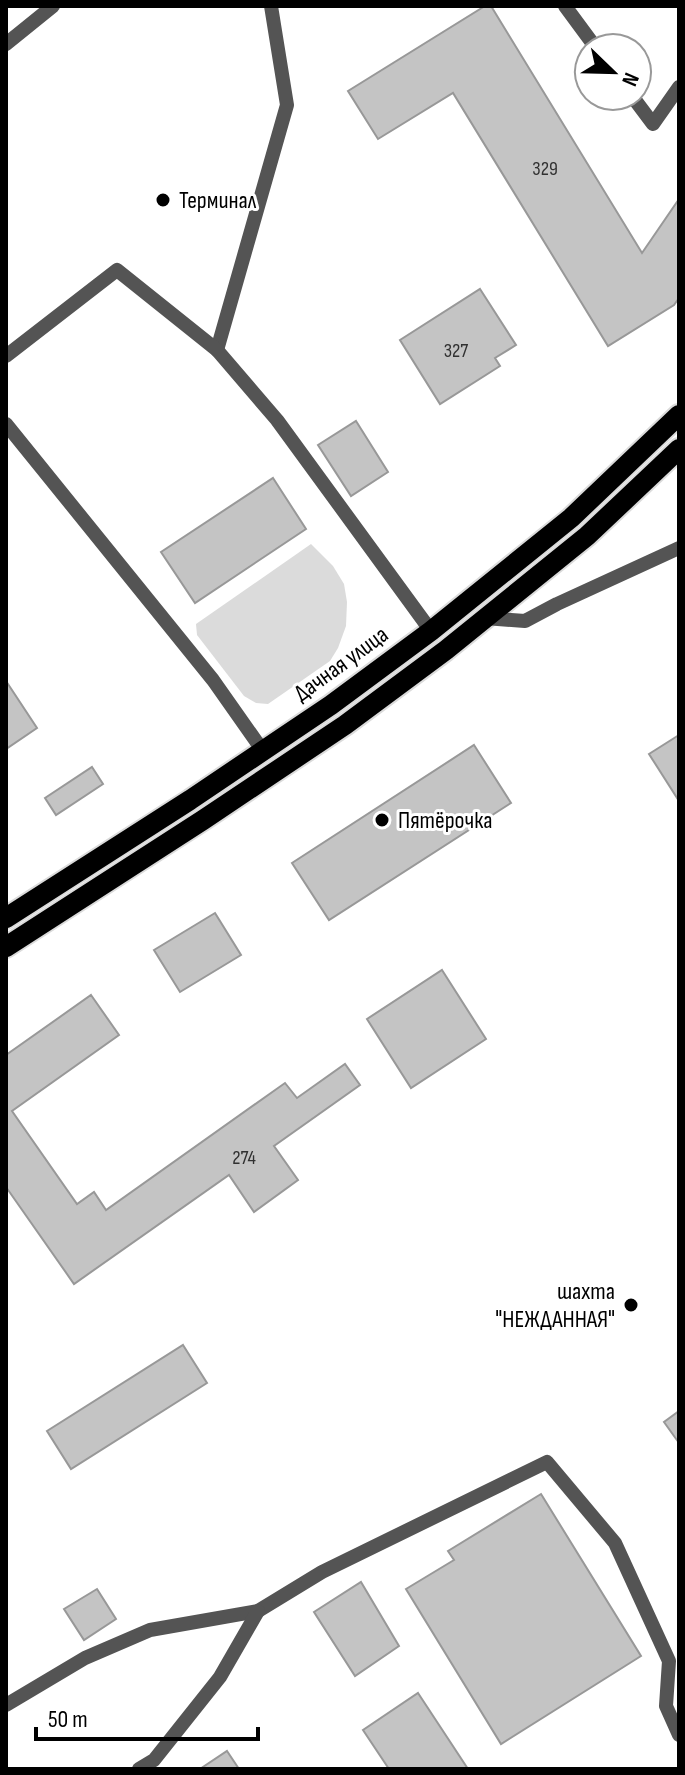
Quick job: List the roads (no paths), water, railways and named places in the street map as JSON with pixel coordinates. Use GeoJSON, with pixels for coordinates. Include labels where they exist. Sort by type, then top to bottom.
{"type":"FeatureCollection","features":[{"type":"Feature","properties":{"kind":"main road","name":"Дачная улица"},"geometry":{"type":"LineString","coordinates":[[6,918],[263,751],[431,631],[571,518],[679,415]]}},
{"type":"Feature","properties":{"kind":"main road"},"geometry":{"type":"LineString","coordinates":[[6,947],[345,725],[446,650],[587,536],[679,449]]}},
{"type":"Feature","properties":{"kind":"main road"},"geometry":{"type":"LineString","coordinates":[[431,631],[446,650]]}},
{"type":"Feature","properties":{"kind":"main road"},"geometry":{"type":"LineString","coordinates":[[263,751],[277,771]]}},
{"type":"Feature","properties":{"kind":"main road"},"geometry":{"type":"LineString","coordinates":[[93,862],[107,882]]}},
{"type":"Feature","properties":{"kind":"lane"},"geometry":{"type":"LineString","coordinates":[[6,44],[53,6]]}},
{"type":"Feature","properties":{"kind":"lane"},"geometry":{"type":"LineString","coordinates":[[217,350],[287,105],[271,6]]}},
{"type":"Feature","properties":{"kind":"lane"},"geometry":{"type":"LineString","coordinates":[[565,6],[584,32]]}},
{"type":"Feature","properties":{"kind":"lane"},"geometry":{"type":"LineString","coordinates":[[644,112],[653,124],[679,87]]}},
{"type":"Feature","properties":{"kind":"lane"},"geometry":{"type":"LineString","coordinates":[[6,356],[117,270],[217,350],[277,420],[431,631]]}},
{"type":"Feature","properties":{"kind":"lane"},"geometry":{"type":"LineString","coordinates":[[6,424],[213,680],[263,751]]}},
{"type":"Feature","properties":{"kind":"lane"},"geometry":{"type":"LineString","coordinates":[[485,618],[525,621],[679,548]]}},
{"type":"Feature","properties":{"kind":"lane"},"geometry":{"type":"LineString","coordinates":[[6,1705],[85,1658],[150,1630],[258,1611],[322,1572],[547,1462],[615,1543],[669,1661],[666,1706],[679,1735]]}},
{"type":"Feature","properties":{"kind":"lane"},"geometry":{"type":"LineString","coordinates":[[139,1769],[154,1760],[220,1677],[258,1611]]}},
{"type":"Feature","properties":{"kind":"place","name":"Терминал"},"geometry":{"type":"Point","coordinates":[163,200]}},
{"type":"Feature","properties":{"kind":"place","name":"Пятёрочка"},"geometry":{"type":"Point","coordinates":[382,820]}},
{"type":"Feature","properties":{"kind":"place","name":"шахта \"НЕЖДАННАЯ\""},"geometry":{"type":"Point","coordinates":[631,1305]}}]}
